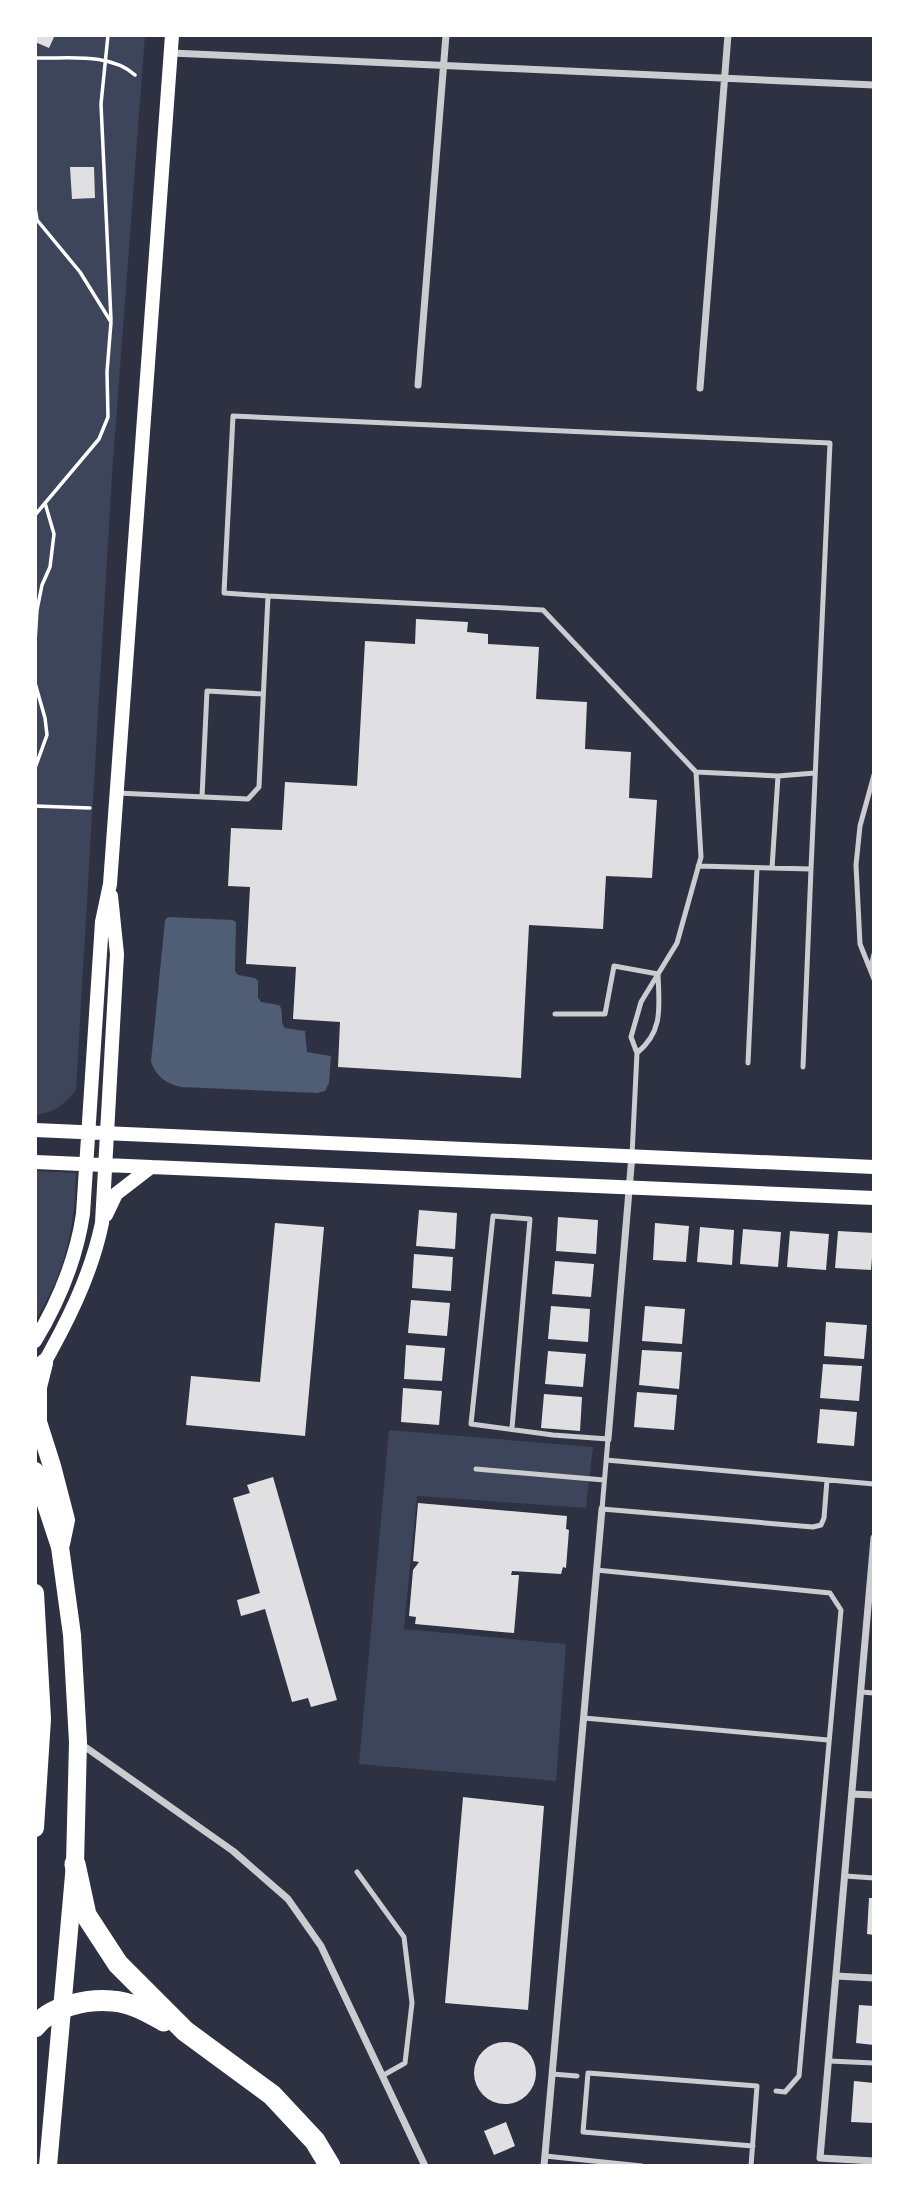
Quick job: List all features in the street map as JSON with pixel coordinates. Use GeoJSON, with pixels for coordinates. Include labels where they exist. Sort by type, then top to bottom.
{"type":"FeatureCollection","features":[{"type":"Feature","properties":{"kind":"highway"},"geometry":{"type":"LineString","coordinates":[[75,1864],[86,1915],[107,1949],[142,1990],[185,2031],[272,2095],[315,2141],[330,2166]]}},
{"type":"Feature","properties":{"kind":"highway"},"geometry":{"type":"LineString","coordinates":[[35,2026],[62,2008],[87,2002],[113,2001],[138,2007],[185,2031]]}},
{"type":"Feature","properties":{"kind":"main road"},"geometry":{"type":"LineString","coordinates":[[35,1341],[60,1297],[79,1240],[102,922],[110,884],[172,35]]}},
{"type":"Feature","properties":{"kind":"main road"},"geometry":{"type":"LineString","coordinates":[[60,1548],[66,1520],[38,1422],[39,1371],[83,1286],[98,1244],[102,1223],[117,954],[110,884]]}},
{"type":"Feature","properties":{"kind":"main road"},"geometry":{"type":"LineString","coordinates":[[35,1130],[874,1167]]}},
{"type":"Feature","properties":{"kind":"main road"},"geometry":{"type":"LineString","coordinates":[[35,1162],[874,1198]]}},
{"type":"Feature","properties":{"kind":"main road"},"geometry":{"type":"LineString","coordinates":[[102,1223],[116,1194],[151,1167]]}},
{"type":"Feature","properties":{"kind":"main road"},"geometry":{"type":"LineString","coordinates":[[35,1471],[60,1548],[72,1635],[78,1742],[75,1864],[48,2166]]}},
{"type":"Feature","properties":{"kind":"main road"},"geometry":{"type":"LineString","coordinates":[[35,1593],[42,1719],[35,1828]]}},
{"type":"Feature","properties":{"kind":"street"},"geometry":{"type":"LineString","coordinates":[[418,385],[446,35]]}},
{"type":"Feature","properties":{"kind":"street"},"geometry":{"type":"LineString","coordinates":[[700,388],[728,35]]}},
{"type":"Feature","properties":{"kind":"street"},"geometry":{"type":"LineString","coordinates":[[171,53],[874,85]]}},
{"type":"Feature","properties":{"kind":"street"},"geometry":{"type":"LineString","coordinates":[[608,1439],[632,1155]]}},
{"type":"Feature","properties":{"kind":"street"},"geometry":{"type":"LineString","coordinates":[[544,2166],[602,1509]]}},
{"type":"Feature","properties":{"kind":"street"},"geometry":{"type":"LineString","coordinates":[[874,1538],[871,1601],[820,2158],[874,2161]]}},
{"type":"Feature","properties":{"kind":"street"},"geometry":{"type":"LineString","coordinates":[[78,1742],[233,1852],[288,1899],[321,1946],[425,2166]]}},
{"type":"Feature","properties":{"kind":"street"},"geometry":{"type":"LineString","coordinates":[[852,1794],[874,1795]]}},
{"type":"Feature","properties":{"kind":"street"},"geometry":{"type":"LineString","coordinates":[[836,1976],[874,1978]]}},
{"type":"Feature","properties":{"kind":"lane"},"geometry":{"type":"LineString","coordinates":[[632,1155],[637,1053],[631,1037],[641,1002],[677,943],[701,857],[696,772],[544,610],[224,593],[233,416],[830,443],[803,1067]]}},
{"type":"Feature","properties":{"kind":"lane"},"geometry":{"type":"LineString","coordinates":[[117,793],[248,799],[259,787],[268,596]]}},
{"type":"Feature","properties":{"kind":"lane"},"geometry":{"type":"LineString","coordinates":[[202,797],[207,691],[263,694]]}},
{"type":"Feature","properties":{"kind":"lane"},"geometry":{"type":"LineString","coordinates":[[696,772],[778,775],[815,773]]}},
{"type":"Feature","properties":{"kind":"lane"},"geometry":{"type":"LineString","coordinates":[[772,868],[778,775]]}},
{"type":"Feature","properties":{"kind":"lane"},"geometry":{"type":"LineString","coordinates":[[874,775],[860,826],[856,865],[860,944],[874,979]]}},
{"type":"Feature","properties":{"kind":"lane"},"geometry":{"type":"LineString","coordinates":[[698,866],[811,869]]}},
{"type":"Feature","properties":{"kind":"lane"},"geometry":{"type":"LineString","coordinates":[[748,1063],[757,868]]}},
{"type":"Feature","properties":{"kind":"lane"},"geometry":{"type":"LineString","coordinates":[[871,966],[874,954]]}},
{"type":"Feature","properties":{"kind":"lane"},"geometry":{"type":"LineString","coordinates":[[555,1014],[605,1014],[614,966],[658,974]]}},
{"type":"Feature","properties":{"kind":"lane"},"geometry":{"type":"LineString","coordinates":[[637,1053],[649,1043],[660,1016],[658,974]]}},
{"type":"Feature","properties":{"kind":"lane"},"geometry":{"type":"LineString","coordinates":[[512,1429],[530,1219],[493,1216],[471,1424],[553,1435],[608,1439],[602,1509],[813,1527],[821,1525],[824,1518],[827,1480]]}},
{"type":"Feature","properties":{"kind":"lane"},"geometry":{"type":"LineString","coordinates":[[606,1460],[874,1484]]}},
{"type":"Feature","properties":{"kind":"lane"},"geometry":{"type":"LineString","coordinates":[[476,1469],[604,1480]]}},
{"type":"Feature","properties":{"kind":"lane"},"geometry":{"type":"LineString","coordinates":[[596,1570],[830,1593],[841,1610],[799,2076],[785,2092],[776,2091]]}},
{"type":"Feature","properties":{"kind":"lane"},"geometry":{"type":"LineString","coordinates":[[861,1692],[874,1693]]}},
{"type":"Feature","properties":{"kind":"lane"},"geometry":{"type":"LineString","coordinates":[[584,1718],[828,1740]]}},
{"type":"Feature","properties":{"kind":"lane"},"geometry":{"type":"LineString","coordinates":[[357,1872],[404,1937],[412,2003],[405,2063],[382,2076]]}},
{"type":"Feature","properties":{"kind":"lane"},"geometry":{"type":"LineString","coordinates":[[845,1877],[874,1878]]}},
{"type":"Feature","properties":{"kind":"lane"},"geometry":{"type":"LineString","coordinates":[[829,2061],[874,2063]]}},
{"type":"Feature","properties":{"kind":"lane"},"geometry":{"type":"LineString","coordinates":[[751,2166],[753,2146],[757,2086],[588,2073],[583,2132],[753,2146]]}},
{"type":"Feature","properties":{"kind":"lane"},"geometry":{"type":"LineString","coordinates":[[552,2074],[577,2076]]}},
{"type":"Feature","properties":{"kind":"lane"},"geometry":{"type":"LineString","coordinates":[[545,2156],[642,2166]]}},
{"type":"Feature","properties":{"kind":"path"},"geometry":{"type":"LineString","coordinates":[[35,515],[100,439],[108,417],[111,322],[101,104],[108,35]]}},
{"type":"Feature","properties":{"kind":"path"},"geometry":{"type":"LineString","coordinates":[[35,58],[106,60],[130,70],[135,75]]}},
{"type":"Feature","properties":{"kind":"path"},"geometry":{"type":"LineString","coordinates":[[35,208],[37,220],[80,272],[111,322]]}},
{"type":"Feature","properties":{"kind":"path"},"geometry":{"type":"LineString","coordinates":[[35,642],[37,610],[42,584],[50,567],[54,534],[45,503]]}},
{"type":"Feature","properties":{"kind":"path"},"geometry":{"type":"LineString","coordinates":[[35,683],[47,735],[35,768]]}},
{"type":"Feature","properties":{"kind":"path"},"geometry":{"type":"LineString","coordinates":[[35,806],[90,808]]}},
{"type":"Feature","properties":{"kind":"shaded area"},"geometry":{"type":"Polygon","coordinates":[[[35,35],[145,35],[112,475],[76,1090],[58,1107],[35,1115],[35,35]]]}},
{"type":"Feature","properties":{"kind":"shaded area"},"geometry":{"type":"Polygon","coordinates":[[[168,917],[236,922],[235,971],[238,975],[258,981],[258,998],[261,1002],[279,1005],[285,1028],[305,1031],[307,1052],[331,1056],[329,1083],[325,1091],[317,1093],[181,1087],[170,1084],[156,1072],[151,1062],[165,920],[168,917]]]}},
{"type":"Feature","properties":{"kind":"shaded area"},"geometry":{"type":"Polygon","coordinates":[[[35,1171],[76,1173],[73,1213],[66,1250],[54,1285],[35,1321],[35,1171]]]}},
{"type":"Feature","properties":{"kind":"shaded area"},"geometry":{"type":"Polygon","coordinates":[[[389,1430],[593,1447],[586,1508],[417,1496],[404,1629],[566,1644],[556,1781],[359,1764],[389,1430]]]}},
{"type":"Feature","properties":{"kind":"building"},"geometry":{"type":"Polygon","coordinates":[[[35,35],[55,35],[49,48],[35,42],[35,35]]]}},
{"type":"Feature","properties":{"kind":"building"},"geometry":{"type":"Polygon","coordinates":[[[70,167],[94,167],[95,198],[72,199],[70,167]]]}},
{"type":"Feature","properties":{"kind":"building"},"geometry":{"type":"Polygon","coordinates":[[[416,619],[468,622],[467,632],[488,634],[488,644],[539,647],[536,699],[587,702],[585,749],[631,752],[629,798],[657,800],[652,878],[606,876],[603,929],[529,925],[521,1078],[338,1067],[340,1022],[293,1019],[296,967],[246,964],[250,887],[228,886],[231,828],[282,830],[285,782],[357,786],[365,641],[415,644],[416,619]]]}},
{"type":"Feature","properties":{"kind":"building"},"geometry":{"type":"Polygon","coordinates":[[[419,1210],[457,1213],[455,1249],[416,1246],[419,1210]]]}},
{"type":"Feature","properties":{"kind":"building"},"geometry":{"type":"Polygon","coordinates":[[[558,1217],[598,1220],[596,1254],[556,1251],[558,1217]]]}},
{"type":"Feature","properties":{"kind":"building"},"geometry":{"type":"Polygon","coordinates":[[[275,1223],[324,1227],[305,1436],[186,1425],[191,1376],[260,1382],[275,1223]]]}},
{"type":"Feature","properties":{"kind":"building"},"geometry":{"type":"Polygon","coordinates":[[[655,1223],[689,1226],[686,1262],[653,1260],[655,1223]]]}},
{"type":"Feature","properties":{"kind":"building"},"geometry":{"type":"Polygon","coordinates":[[[700,1227],[734,1230],[732,1265],[697,1262],[700,1227]]]}},
{"type":"Feature","properties":{"kind":"building"},"geometry":{"type":"Polygon","coordinates":[[[743,1229],[781,1232],[778,1267],[740,1264],[743,1229]]]}},
{"type":"Feature","properties":{"kind":"building"},"geometry":{"type":"Polygon","coordinates":[[[790,1231],[829,1234],[826,1270],[787,1267],[790,1231]]]}},
{"type":"Feature","properties":{"kind":"building"},"geometry":{"type":"Polygon","coordinates":[[[838,1231],[874,1233],[871,1270],[835,1268],[838,1231]]]}},
{"type":"Feature","properties":{"kind":"building"},"geometry":{"type":"Polygon","coordinates":[[[414,1254],[453,1257],[451,1291],[412,1288],[414,1254]]]}},
{"type":"Feature","properties":{"kind":"building"},"geometry":{"type":"Polygon","coordinates":[[[555,1261],[594,1264],[591,1297],[552,1294],[555,1261]]]}},
{"type":"Feature","properties":{"kind":"building"},"geometry":{"type":"Polygon","coordinates":[[[411,1300],[450,1303],[447,1336],[408,1333],[411,1300]]]}},
{"type":"Feature","properties":{"kind":"building"},"geometry":{"type":"Polygon","coordinates":[[[551,1306],[590,1309],[588,1342],[548,1339],[551,1306]]]}},
{"type":"Feature","properties":{"kind":"building"},"geometry":{"type":"Polygon","coordinates":[[[645,1306],[685,1309],[682,1344],[642,1341],[645,1306]]]}},
{"type":"Feature","properties":{"kind":"building"},"geometry":{"type":"Polygon","coordinates":[[[826,1322],[867,1325],[864,1359],[824,1356],[826,1322]]]}},
{"type":"Feature","properties":{"kind":"building"},"geometry":{"type":"Polygon","coordinates":[[[406,1345],[445,1348],[442,1381],[404,1379],[406,1345]]]}},
{"type":"Feature","properties":{"kind":"building"},"geometry":{"type":"Polygon","coordinates":[[[642,1350],[682,1352],[679,1389],[639,1385],[642,1350]]]}},
{"type":"Feature","properties":{"kind":"building"},"geometry":{"type":"Polygon","coordinates":[[[548,1351],[586,1354],[583,1387],[545,1384],[548,1351]]]}},
{"type":"Feature","properties":{"kind":"building"},"geometry":{"type":"Polygon","coordinates":[[[823,1364],[862,1366],[859,1401],[820,1398],[823,1364]]]}},
{"type":"Feature","properties":{"kind":"building"},"geometry":{"type":"Polygon","coordinates":[[[403,1388],[442,1391],[439,1425],[401,1422],[403,1388]]]}},
{"type":"Feature","properties":{"kind":"building"},"geometry":{"type":"Polygon","coordinates":[[[637,1392],[677,1395],[674,1430],[634,1427],[637,1392]]]}},
{"type":"Feature","properties":{"kind":"building"},"geometry":{"type":"Polygon","coordinates":[[[544,1394],[582,1397],[580,1431],[541,1428],[544,1394]]]}},
{"type":"Feature","properties":{"kind":"building"},"geometry":{"type":"Polygon","coordinates":[[[820,1409],[857,1412],[854,1446],[817,1443],[820,1409]]]}},
{"type":"Feature","properties":{"kind":"building"},"geometry":{"type":"Polygon","coordinates":[[[273,1477],[337,1700],[311,1707],[308,1698],[292,1702],[265,1609],[241,1616],[237,1600],[260,1593],[233,1498],[250,1493],[247,1485],[273,1477]]]}},
{"type":"Feature","properties":{"kind":"building"},"geometry":{"type":"Polygon","coordinates":[[[418,1503],[567,1516],[566,1529],[569,1530],[566,1568],[563,1567],[561,1574],[512,1571],[511,1575],[519,1575],[514,1633],[415,1624],[416,1617],[409,1616],[413,1570],[419,1562],[413,1561],[418,1503]]]}},
{"type":"Feature","properties":{"kind":"building"},"geometry":{"type":"Polygon","coordinates":[[[463,1797],[544,1806],[528,2010],[445,2003],[463,1797]]]}},
{"type":"Feature","properties":{"kind":"building"},"geometry":{"type":"Polygon","coordinates":[[[869,1898],[874,1898],[874,1935],[867,1934],[869,1898]]]}},
{"type":"Feature","properties":{"kind":"building"},"geometry":{"type":"Polygon","coordinates":[[[859,2005],[874,2006],[874,2045],[856,2043],[859,2005]]]}},
{"type":"Feature","properties":{"kind":"building"},"geometry":{"type":"Polygon","coordinates":[[[505,2042],[527,2051],[536,2073],[527,2095],[505,2104],[483,2095],[474,2073],[483,2051],[505,2042]]]}},
{"type":"Feature","properties":{"kind":"building"},"geometry":{"type":"Polygon","coordinates":[[[854,2081],[874,2083],[874,2123],[851,2122],[854,2081]]]}},
{"type":"Feature","properties":{"kind":"building"},"geometry":{"type":"Polygon","coordinates":[[[506,2122],[515,2146],[494,2155],[484,2131],[506,2122]]]}}]}
